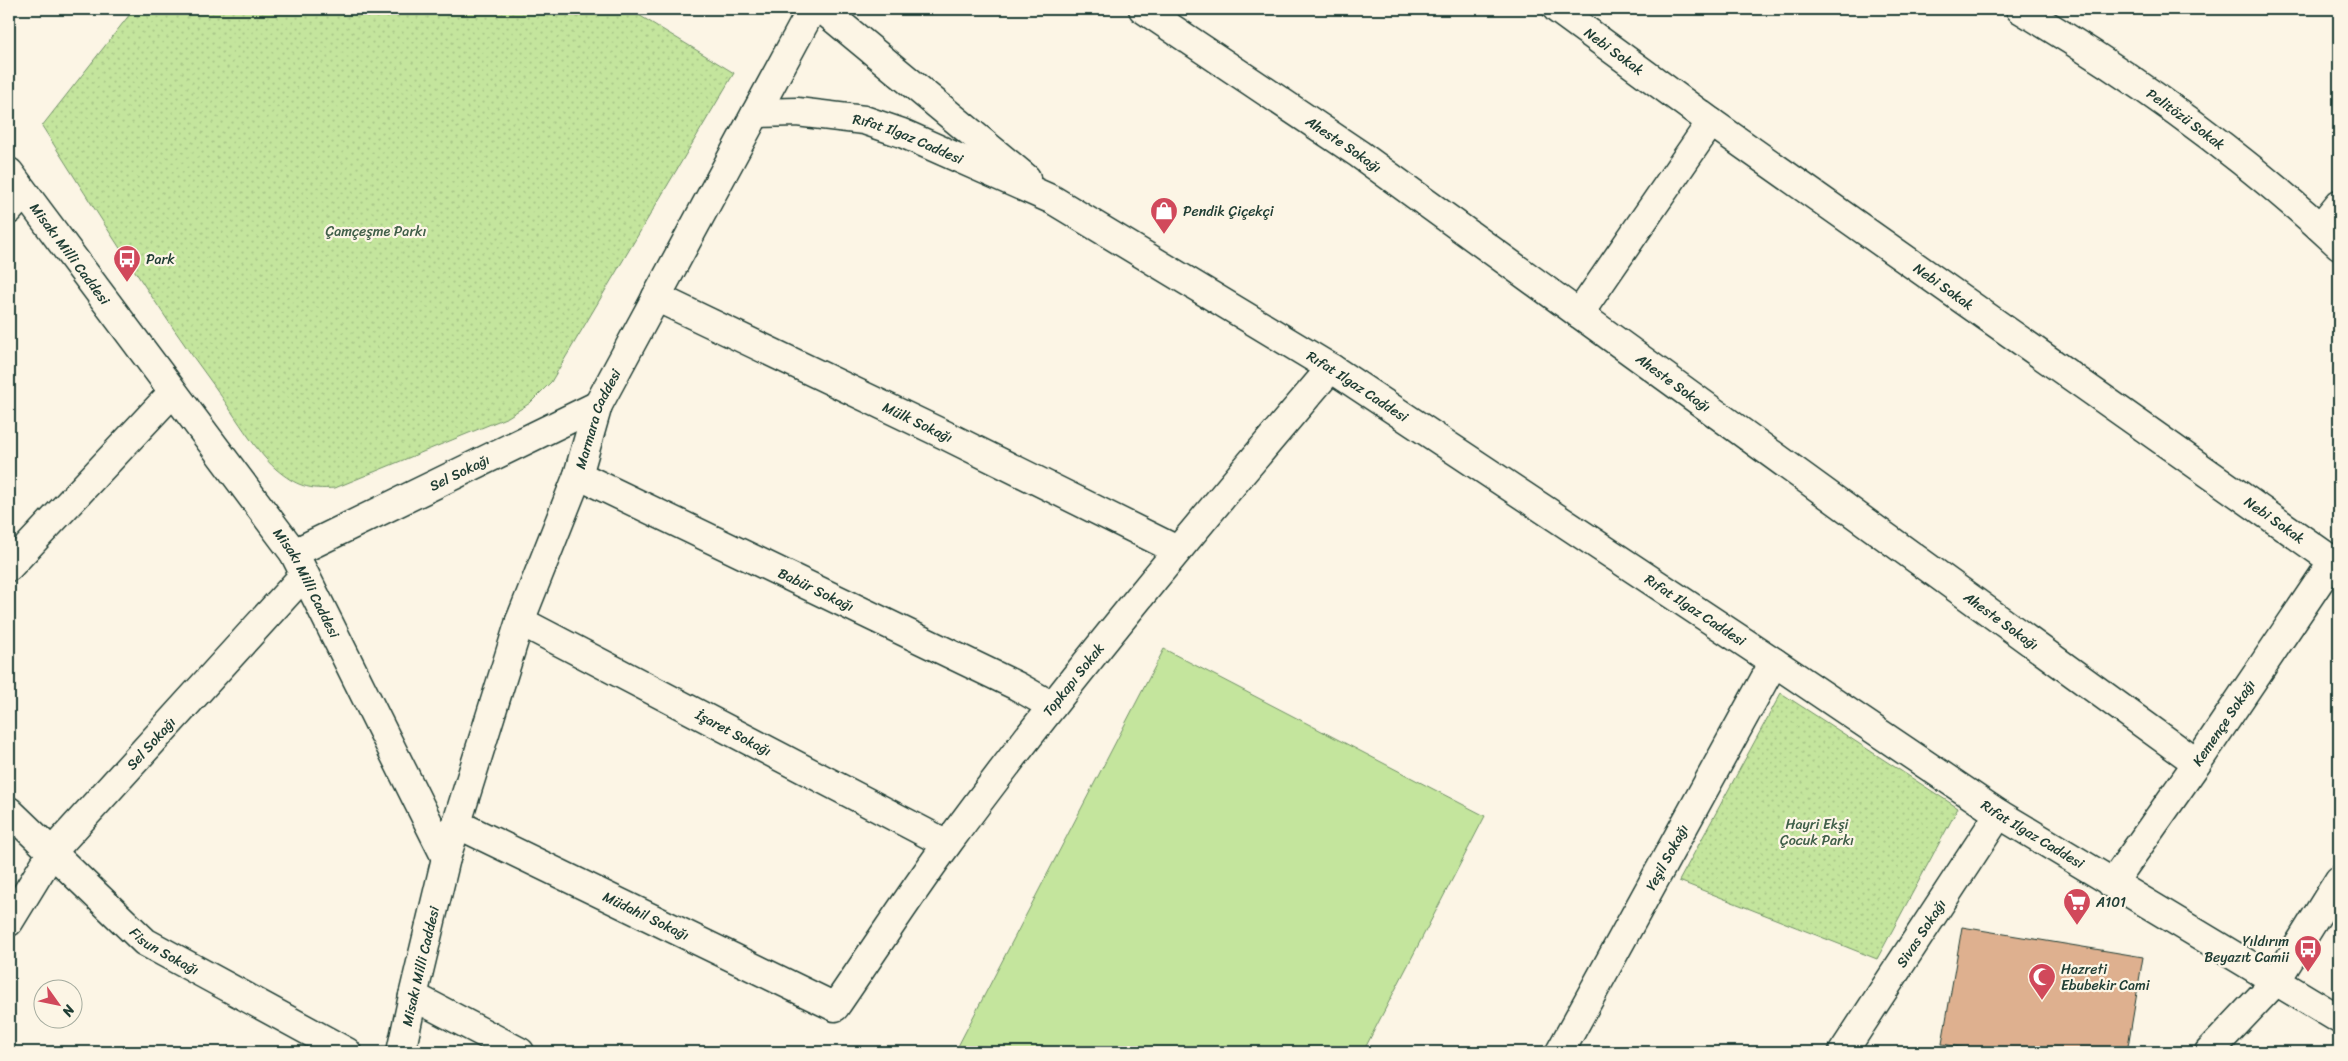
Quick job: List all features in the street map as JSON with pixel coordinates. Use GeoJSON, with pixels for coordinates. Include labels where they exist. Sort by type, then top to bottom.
{"type":"FeatureCollection","features":[{"type":"Feature","properties":{"kind":"street","name":"Marmara Caddesi"},"geometry":{"type":"LineString","coordinates":[[446,858],[520,621],[578,476],[598,405],[812,9]]}},
{"type":"Feature","properties":{"kind":"street","name":"Rıfat Ilgaz Caddesi"},"geometry":{"type":"LineString","coordinates":[[822,9],[1052,200]]}},
{"type":"Feature","properties":{"kind":"street","name":"Aheste Sokağı"},"geometry":{"type":"LineString","coordinates":[[1143,9],[1359,154],[2197,763]]}},
{"type":"Feature","properties":{"kind":"street","name":"Nebi Sokak"},"geometry":{"type":"LineString","coordinates":[[1556,9],[1711,122],[2333,561]]}},
{"type":"Feature","properties":{"kind":"street","name":"Pelitözü Sokak"},"geometry":{"type":"LineString","coordinates":[[2020,9],[2063,34],[2184,116],[2320,227],[2339,245]]}},
{"type":"Feature","properties":{"kind":"street","name":"Rıfat Ilgaz Caddesi"},"geometry":{"type":"LineString","coordinates":[[756,113],[797,112],[864,120],[902,133],[1052,200],[1331,368],[1999,814],[2112,884],[2339,1019]]}},
{"type":"Feature","properties":{"kind":"street"},"geometry":{"type":"LineString","coordinates":[[1579,314],[1711,122]]}},
{"type":"Feature","properties":{"kind":"street","name":"Misakı Milli Caddesi"},"geometry":{"type":"LineString","coordinates":[[14,191],[173,392],[299,564],[446,858],[412,996],[401,1052]]}},
{"type":"Feature","properties":{"kind":"street"},"geometry":{"type":"LineString","coordinates":[[2320,227],[2339,204]]}},
{"type":"Feature","properties":{"kind":"street","name":"Mülk Sokağı"},"geometry":{"type":"LineString","coordinates":[[656,297],[945,435],[1177,550]]}},
{"type":"Feature","properties":{"kind":"street","name":"Topkapı Sokak"},"geometry":{"type":"LineString","coordinates":[[835,1007],[947,844],[1052,706],[1177,550],[1331,368]]}},
{"type":"Feature","properties":{"kind":"street"},"geometry":{"type":"LineString","coordinates":[[9,567],[173,392]]}},
{"type":"Feature","properties":{"kind":"street","name":"Sel Sokağı"},"geometry":{"type":"LineString","coordinates":[[9,922],[52,852],[299,564],[598,405]]}},
{"type":"Feature","properties":{"kind":"street","name":"Babür Sokağı"},"geometry":{"type":"LineString","coordinates":[[578,476],[1017,686],[1052,706]]}},
{"type":"Feature","properties":{"kind":"street","name":"Kemençe Sokağı"},"geometry":{"type":"LineString","coordinates":[[2112,884],[2197,763],[2333,561]]}},
{"type":"Feature","properties":{"kind":"street","name":"İşaret Sokağı"},"geometry":{"type":"LineString","coordinates":[[520,621],[947,844]]}},
{"type":"Feature","properties":{"kind":"street","name":"Yeşil Sokağı"},"geometry":{"type":"LineString","coordinates":[[1560,1052],[1774,662]]}},
{"type":"Feature","properties":{"kind":"street","name":"Fisun Sokağı"},"geometry":{"type":"LineString","coordinates":[[9,811],[145,942],[347,1052]]}},
{"type":"Feature","properties":{"kind":"street","name":"Sivas Sokağı"},"geometry":{"type":"LineString","coordinates":[[1843,1052],[1999,814]]}},
{"type":"Feature","properties":{"kind":"street","name":"Müdahil Sokağı"},"geometry":{"type":"LineString","coordinates":[[457,824],[835,1007]]}},
{"type":"Feature","properties":{"kind":"street"},"geometry":{"type":"LineString","coordinates":[[2209,1052],[2276,981],[2339,880]]}},
{"type":"Feature","properties":{"kind":"street"},"geometry":{"type":"LineString","coordinates":[[412,996],[520,1052]]}},
{"type":"Feature","properties":{"kind":"green space","name":"Çamçeşme Parkı"},"geometry":{"type":"Polygon","coordinates":[[[134,9],[629,9],[734,73],[551,382],[530,403],[508,417],[335,488],[318,488],[303,486],[283,475],[268,462],[252,442],[148,291],[42,126],[134,9]]]}},
{"type":"Feature","properties":{"kind":"green space"},"geometry":{"type":"Polygon","coordinates":[[[1164,649],[1485,816],[1363,1052],[955,1052],[1164,649]]]}},
{"type":"Feature","properties":{"kind":"green space","name":"Hayri Ekşi Çocuk Parkı"},"geometry":{"type":"Polygon","coordinates":[[[1781,693],[1958,808],[1877,959],[1679,881],[1781,693]]]}},
{"type":"Feature","properties":{"kind":"building","name":"Hazreti Ebubekir Cami"},"geometry":{"type":"Polygon","coordinates":[[[1962,927],[2143,957],[2127,1052],[1989,1052],[1942,1044],[1962,927]]]}},
{"type":"Feature","properties":{"kind":"place","name":"Pendik Çiçekçi"},"geometry":{"type":"Point","coordinates":[1164,235]}},
{"type":"Feature","properties":{"kind":"place","name":"Park"},"geometry":{"type":"Point","coordinates":[127,283]}},
{"type":"Feature","properties":{"kind":"place","name":"A101"},"geometry":{"type":"Point","coordinates":[2077,926]}},
{"type":"Feature","properties":{"kind":"place","name":"Yıldırım Beyazıt Camii"},"geometry":{"type":"Point","coordinates":[2308,973]}},
{"type":"Feature","properties":{"kind":"place","name":"Hazreti Ebubekir Cami"},"geometry":{"type":"Point","coordinates":[2042,1001]}}]}
